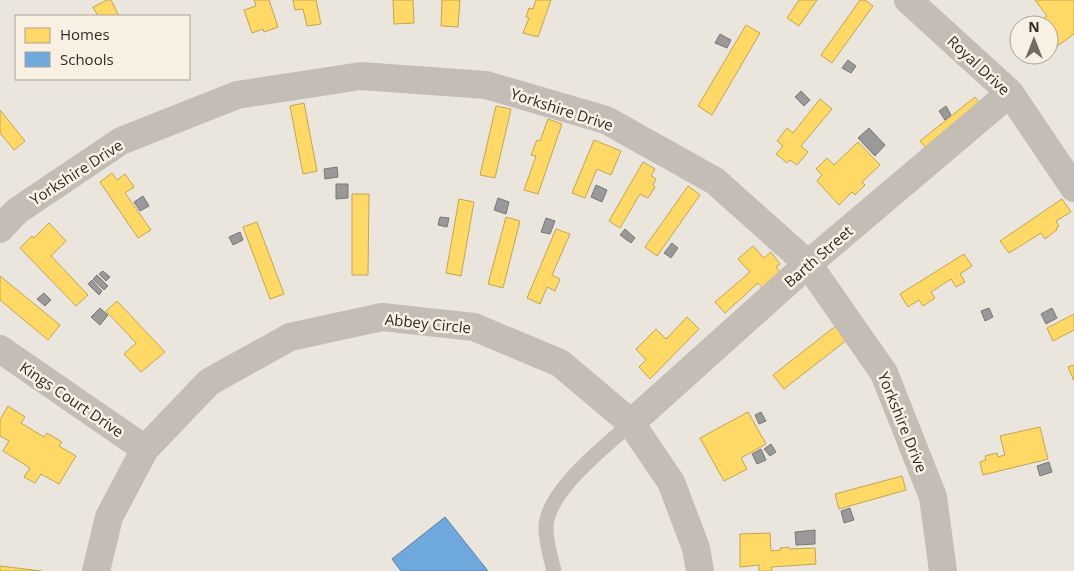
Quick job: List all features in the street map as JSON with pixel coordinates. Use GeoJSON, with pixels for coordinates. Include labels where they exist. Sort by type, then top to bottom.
{"type":"FeatureCollection","features":[{"type":"Feature","properties":{"kind":"street","name":"Royal Drive"},"geometry":{"type":"LineString","coordinates":[[908,0],[1010,93],[1074,188]]}},
{"type":"Feature","properties":{"kind":"street","name":"Yorkshire Drive"},"geometry":{"type":"LineString","coordinates":[[0,230],[17,211],[121,141],[237,95],[361,76],[486,85],[606,120],[715,181],[808,264],[884,373],[933,497],[943,571]]}},
{"type":"Feature","properties":{"kind":"street","name":"Barth Street"},"geometry":{"type":"LineString","coordinates":[[631,423],[808,264],[1010,93]]}},
{"type":"Feature","properties":{"kind":"street","name":"Abbey Circle"},"geometry":{"type":"LineString","coordinates":[[96,571],[109,517],[145,449],[209,382],[290,336],[382,318],[474,327],[560,363],[631,423],[671,482],[696,548],[700,571]]}},
{"type":"Feature","properties":{"kind":"street","name":"Kings Court Drive"},"geometry":{"type":"LineString","coordinates":[[0,350],[145,449]]}},
{"type":"Feature","properties":{"kind":"lane"},"geometry":{"type":"LineString","coordinates":[[554,571],[546,529],[548,511],[564,486],[631,423]]}},
{"type":"Feature","properties":{"kind":"building: Homes"},"geometry":{"type":"Polygon","coordinates":[[[111,0],[118,15],[97,15],[93,7],[111,0]]]}},
{"type":"Feature","properties":{"kind":"building: Homes"},"geometry":{"type":"Polygon","coordinates":[[[254,0],[269,0],[278,27],[264,32],[263,29],[252,33],[244,10],[256,6],[254,0]]]}},
{"type":"Feature","properties":{"kind":"building: Homes"},"geometry":{"type":"Polygon","coordinates":[[[293,0],[316,0],[321,24],[307,26],[303,9],[295,10],[293,0]]]}},
{"type":"Feature","properties":{"kind":"building: Homes"},"geometry":{"type":"Polygon","coordinates":[[[393,0],[413,0],[414,23],[394,24],[393,0]]]}},
{"type":"Feature","properties":{"kind":"building: Homes"},"geometry":{"type":"Polygon","coordinates":[[[442,0],[460,0],[458,27],[441,26],[442,0]]]}},
{"type":"Feature","properties":{"kind":"building: Homes"},"geometry":{"type":"Polygon","coordinates":[[[536,0],[551,0],[538,37],[523,33],[529,18],[526,17],[529,8],[533,9],[536,0]]]}},
{"type":"Feature","properties":{"kind":"building: Homes"},"geometry":{"type":"Polygon","coordinates":[[[799,0],[817,0],[799,26],[787,18],[799,0]]]}},
{"type":"Feature","properties":{"kind":"building: Homes"},"geometry":{"type":"Polygon","coordinates":[[[860,0],[865,0],[873,6],[832,63],[821,55],[860,0]]]}},
{"type":"Feature","properties":{"kind":"building: Homes"},"geometry":{"type":"Polygon","coordinates":[[[1035,0],[1074,0],[1074,34],[1059,45],[1059,15],[1046,15],[1035,0]]]}},
{"type":"Feature","properties":{"kind":"building: Homes"},"geometry":{"type":"Polygon","coordinates":[[[746,25],[760,33],[712,115],[698,106],[746,25]]]}},
{"type":"Feature","properties":{"kind":"building: Homes"},"geometry":{"type":"Polygon","coordinates":[[[975,97],[984,109],[929,152],[920,141],[975,97]]]}},
{"type":"Feature","properties":{"kind":"building: Homes"},"geometry":{"type":"Polygon","coordinates":[[[820,99],[832,109],[801,146],[808,152],[797,165],[790,160],[787,163],[776,154],[783,146],[777,141],[787,128],[793,133],[820,99]]]}},
{"type":"Feature","properties":{"kind":"building: Homes"},"geometry":{"type":"Polygon","coordinates":[[[304,103],[317,171],[303,174],[290,106],[304,103]]]}},
{"type":"Feature","properties":{"kind":"building: Homes"},"geometry":{"type":"Polygon","coordinates":[[[496,106],[511,109],[495,178],[480,175],[496,106]]]}},
{"type":"Feature","properties":{"kind":"building: Homes"},"geometry":{"type":"Polygon","coordinates":[[[0,110],[25,141],[14,150],[0,133],[0,110]]]}},
{"type":"Feature","properties":{"kind":"building: Homes"},"geometry":{"type":"Polygon","coordinates":[[[548,119],[562,124],[538,194],[524,190],[536,156],[531,155],[537,140],[540,141],[548,119]]]}},
{"type":"Feature","properties":{"kind":"building: Homes"},"geometry":{"type":"Polygon","coordinates":[[[594,140],[621,151],[611,175],[597,169],[585,198],[572,193],[594,140]]]}},
{"type":"Feature","properties":{"kind":"building: Homes"},"geometry":{"type":"Polygon","coordinates":[[[858,142],[880,165],[862,182],[865,185],[855,195],[852,192],[839,205],[817,181],[822,175],[816,169],[827,158],[834,165],[858,142]]]}},
{"type":"Feature","properties":{"kind":"building: Homes"},"geometry":{"type":"Polygon","coordinates":[[[643,162],[655,169],[651,176],[656,179],[653,185],[655,187],[648,198],[640,194],[620,228],[609,221],[643,162]]]}},
{"type":"Feature","properties":{"kind":"building: Homes"},"geometry":{"type":"Polygon","coordinates":[[[112,173],[117,180],[125,174],[134,187],[125,193],[151,230],[138,238],[100,182],[112,173]]]}},
{"type":"Feature","properties":{"kind":"building: Homes"},"geometry":{"type":"Polygon","coordinates":[[[688,186],[700,195],[657,256],[645,247],[688,186]]]}},
{"type":"Feature","properties":{"kind":"building: Homes"},"geometry":{"type":"Polygon","coordinates":[[[352,194],[369,194],[368,275],[352,275],[352,194]]]}},
{"type":"Feature","properties":{"kind":"building: Homes"},"geometry":{"type":"Polygon","coordinates":[[[459,199],[474,202],[461,276],[446,273],[459,199]]]}},
{"type":"Feature","properties":{"kind":"building: Homes"},"geometry":{"type":"Polygon","coordinates":[[[1062,199],[1071,212],[1056,221],[1059,226],[1056,228],[1057,230],[1045,239],[1041,233],[1009,253],[1000,241],[1062,199]]]}},
{"type":"Feature","properties":{"kind":"building: Homes"},"geometry":{"type":"Polygon","coordinates":[[[506,217],[520,221],[503,288],[488,284],[506,217]]]}},
{"type":"Feature","properties":{"kind":"building: Homes"},"geometry":{"type":"Polygon","coordinates":[[[257,222],[284,294],[270,299],[243,227],[257,222]]]}},
{"type":"Feature","properties":{"kind":"building: Homes"},"geometry":{"type":"Polygon","coordinates":[[[49,223],[66,241],[51,256],[88,295],[76,306],[20,248],[32,236],[34,238],[49,223]]]}},
{"type":"Feature","properties":{"kind":"building: Homes"},"geometry":{"type":"Polygon","coordinates":[[[556,229],[570,234],[552,275],[560,279],[555,291],[547,287],[540,304],[527,298],[556,229]]]}},
{"type":"Feature","properties":{"kind":"building: Homes"},"geometry":{"type":"Polygon","coordinates":[[[753,246],[764,258],[771,252],[780,264],[776,267],[781,273],[764,290],[758,283],[725,313],[715,302],[750,272],[738,259],[753,246]]]}},
{"type":"Feature","properties":{"kind":"building: Homes"},"geometry":{"type":"Polygon","coordinates":[[[964,254],[972,266],[960,274],[965,282],[956,287],[951,279],[931,292],[935,298],[923,306],[919,300],[908,307],[900,294],[964,254]]]}},
{"type":"Feature","properties":{"kind":"building: Homes"},"geometry":{"type":"Polygon","coordinates":[[[0,276],[60,325],[48,340],[0,300],[0,276]]]}},
{"type":"Feature","properties":{"kind":"building: Homes"},"geometry":{"type":"Polygon","coordinates":[[[117,301],[165,352],[141,372],[124,354],[136,343],[106,311],[117,301]]]}},
{"type":"Feature","properties":{"kind":"building: Homes"},"geometry":{"type":"Polygon","coordinates":[[[1074,314],[1074,330],[1053,341],[1047,328],[1074,314]]]}},
{"type":"Feature","properties":{"kind":"building: Homes"},"geometry":{"type":"Polygon","coordinates":[[[687,317],[699,329],[650,379],[639,367],[646,360],[636,349],[656,329],[666,339],[687,317]]]}},
{"type":"Feature","properties":{"kind":"building: Homes"},"geometry":{"type":"Polygon","coordinates":[[[837,325],[848,339],[784,389],[773,375],[837,325]]]}},
{"type":"Feature","properties":{"kind":"building: Homes"},"geometry":{"type":"Polygon","coordinates":[[[1074,365],[1074,381],[1068,367],[1074,365]]]}},
{"type":"Feature","properties":{"kind":"building: Homes"},"geometry":{"type":"Polygon","coordinates":[[[8,406],[25,417],[21,423],[44,437],[47,433],[62,442],[59,446],[76,456],[59,484],[41,474],[35,483],[24,477],[30,468],[3,451],[9,441],[0,436],[0,420],[8,406]]]}},
{"type":"Feature","properties":{"kind":"building: Homes"},"geometry":{"type":"Polygon","coordinates":[[[748,412],[766,444],[741,458],[747,469],[724,481],[700,438],[748,412]]]}},
{"type":"Feature","properties":{"kind":"building: Homes"},"geometry":{"type":"Polygon","coordinates":[[[1040,427],[1048,459],[983,475],[980,462],[986,460],[985,456],[997,453],[998,457],[1005,455],[1000,436],[1040,427]]]}},
{"type":"Feature","properties":{"kind":"building: Homes"},"geometry":{"type":"Polygon","coordinates":[[[902,476],[906,490],[839,509],[835,494],[902,476]]]}},
{"type":"Feature","properties":{"kind":"building: Homes"},"geometry":{"type":"Polygon","coordinates":[[[770,533],[771,551],[789,547],[789,549],[815,548],[816,564],[771,567],[772,571],[759,571],[759,565],[740,567],[740,534],[770,533]]]}},
{"type":"Feature","properties":{"kind":"building: Homes"},"geometry":{"type":"Polygon","coordinates":[[[0,566],[42,571],[0,571],[0,566]]]}},
{"type":"Feature","properties":{"kind":"building: Schools"},"geometry":{"type":"Polygon","coordinates":[[[445,517],[488,571],[401,571],[392,559],[445,517]]]}},
{"type":"Feature","properties":{"kind":"building: Industry"},"geometry":{"type":"Polygon","coordinates":[[[720,34],[731,40],[727,48],[715,43],[720,34]]]}},
{"type":"Feature","properties":{"kind":"building: Industry"},"geometry":{"type":"Polygon","coordinates":[[[848,60],[856,66],[851,73],[842,68],[848,60]]]}},
{"type":"Feature","properties":{"kind":"building: Industry"},"geometry":{"type":"Polygon","coordinates":[[[801,91],[810,100],[804,106],[795,97],[801,91]]]}},
{"type":"Feature","properties":{"kind":"building: Industry"},"geometry":{"type":"Polygon","coordinates":[[[946,106],[951,115],[945,120],[939,111],[946,106]]]}},
{"type":"Feature","properties":{"kind":"building: Industry"},"geometry":{"type":"Polygon","coordinates":[[[869,128],[885,145],[875,156],[858,138],[869,128]]]}},
{"type":"Feature","properties":{"kind":"building: Industry"},"geometry":{"type":"Polygon","coordinates":[[[337,167],[338,177],[325,179],[324,169],[337,167]]]}},
{"type":"Feature","properties":{"kind":"building: Industry"},"geometry":{"type":"Polygon","coordinates":[[[336,184],[348,184],[348,198],[336,199],[336,184]]]}},
{"type":"Feature","properties":{"kind":"building: Industry"},"geometry":{"type":"Polygon","coordinates":[[[596,185],[607,190],[602,202],[591,197],[596,185]]]}},
{"type":"Feature","properties":{"kind":"building: Industry"},"geometry":{"type":"Polygon","coordinates":[[[143,196],[149,206],[140,211],[134,202],[143,196]]]}},
{"type":"Feature","properties":{"kind":"building: Industry"},"geometry":{"type":"Polygon","coordinates":[[[498,198],[509,202],[506,214],[494,210],[498,198]]]}},
{"type":"Feature","properties":{"kind":"building: Industry"},"geometry":{"type":"Polygon","coordinates":[[[440,217],[449,218],[447,227],[438,225],[440,217]]]}},
{"type":"Feature","properties":{"kind":"building: Industry"},"geometry":{"type":"Polygon","coordinates":[[[546,218],[555,221],[550,234],[541,232],[546,218]]]}},
{"type":"Feature","properties":{"kind":"building: Industry"},"geometry":{"type":"Polygon","coordinates":[[[625,229],[635,238],[631,243],[620,235],[625,229]]]}},
{"type":"Feature","properties":{"kind":"building: Industry"},"geometry":{"type":"Polygon","coordinates":[[[240,232],[243,240],[233,245],[229,237],[240,232]]]}},
{"type":"Feature","properties":{"kind":"building: Industry"},"geometry":{"type":"Polygon","coordinates":[[[672,243],[678,248],[671,258],[664,253],[672,243]]]}},
{"type":"Feature","properties":{"kind":"building: Industry"},"geometry":{"type":"Polygon","coordinates":[[[103,271],[110,277],[106,281],[99,274],[103,271]]]}},
{"type":"Feature","properties":{"kind":"building: Industry"},"geometry":{"type":"Polygon","coordinates":[[[97,275],[108,286],[104,290],[93,279],[97,275]]]}},
{"type":"Feature","properties":{"kind":"building: Industry"},"geometry":{"type":"Polygon","coordinates":[[[92,280],[102,291],[99,295],[88,284],[92,280]]]}},
{"type":"Feature","properties":{"kind":"building: Industry"},"geometry":{"type":"Polygon","coordinates":[[[44,293],[51,300],[45,306],[37,299],[44,293]]]}},
{"type":"Feature","properties":{"kind":"building: Industry"},"geometry":{"type":"Polygon","coordinates":[[[100,308],[108,315],[100,325],[91,317],[100,308]]]}},
{"type":"Feature","properties":{"kind":"building: Industry"},"geometry":{"type":"Polygon","coordinates":[[[989,308],[993,317],[985,321],[981,311],[989,308]]]}},
{"type":"Feature","properties":{"kind":"building: Industry"},"geometry":{"type":"Polygon","coordinates":[[[1052,308],[1057,318],[1046,324],[1041,314],[1052,308]]]}},
{"type":"Feature","properties":{"kind":"building: Industry"},"geometry":{"type":"Polygon","coordinates":[[[761,412],[766,421],[759,424],[755,415],[761,412]]]}},
{"type":"Feature","properties":{"kind":"building: Industry"},"geometry":{"type":"Polygon","coordinates":[[[771,444],[776,452],[770,456],[764,449],[771,444]]]}},
{"type":"Feature","properties":{"kind":"building: Industry"},"geometry":{"type":"Polygon","coordinates":[[[761,449],[766,460],[757,464],[752,454],[761,449]]]}},
{"type":"Feature","properties":{"kind":"building: Industry"},"geometry":{"type":"Polygon","coordinates":[[[1049,462],[1052,472],[1040,476],[1037,466],[1049,462]]]}},
{"type":"Feature","properties":{"kind":"building: Industry"},"geometry":{"type":"Polygon","coordinates":[[[850,508],[854,520],[844,523],[841,511],[850,508]]]}},
{"type":"Feature","properties":{"kind":"building: Industry"},"geometry":{"type":"Polygon","coordinates":[[[815,530],[815,544],[796,545],[795,532],[815,530]]]}}]}
